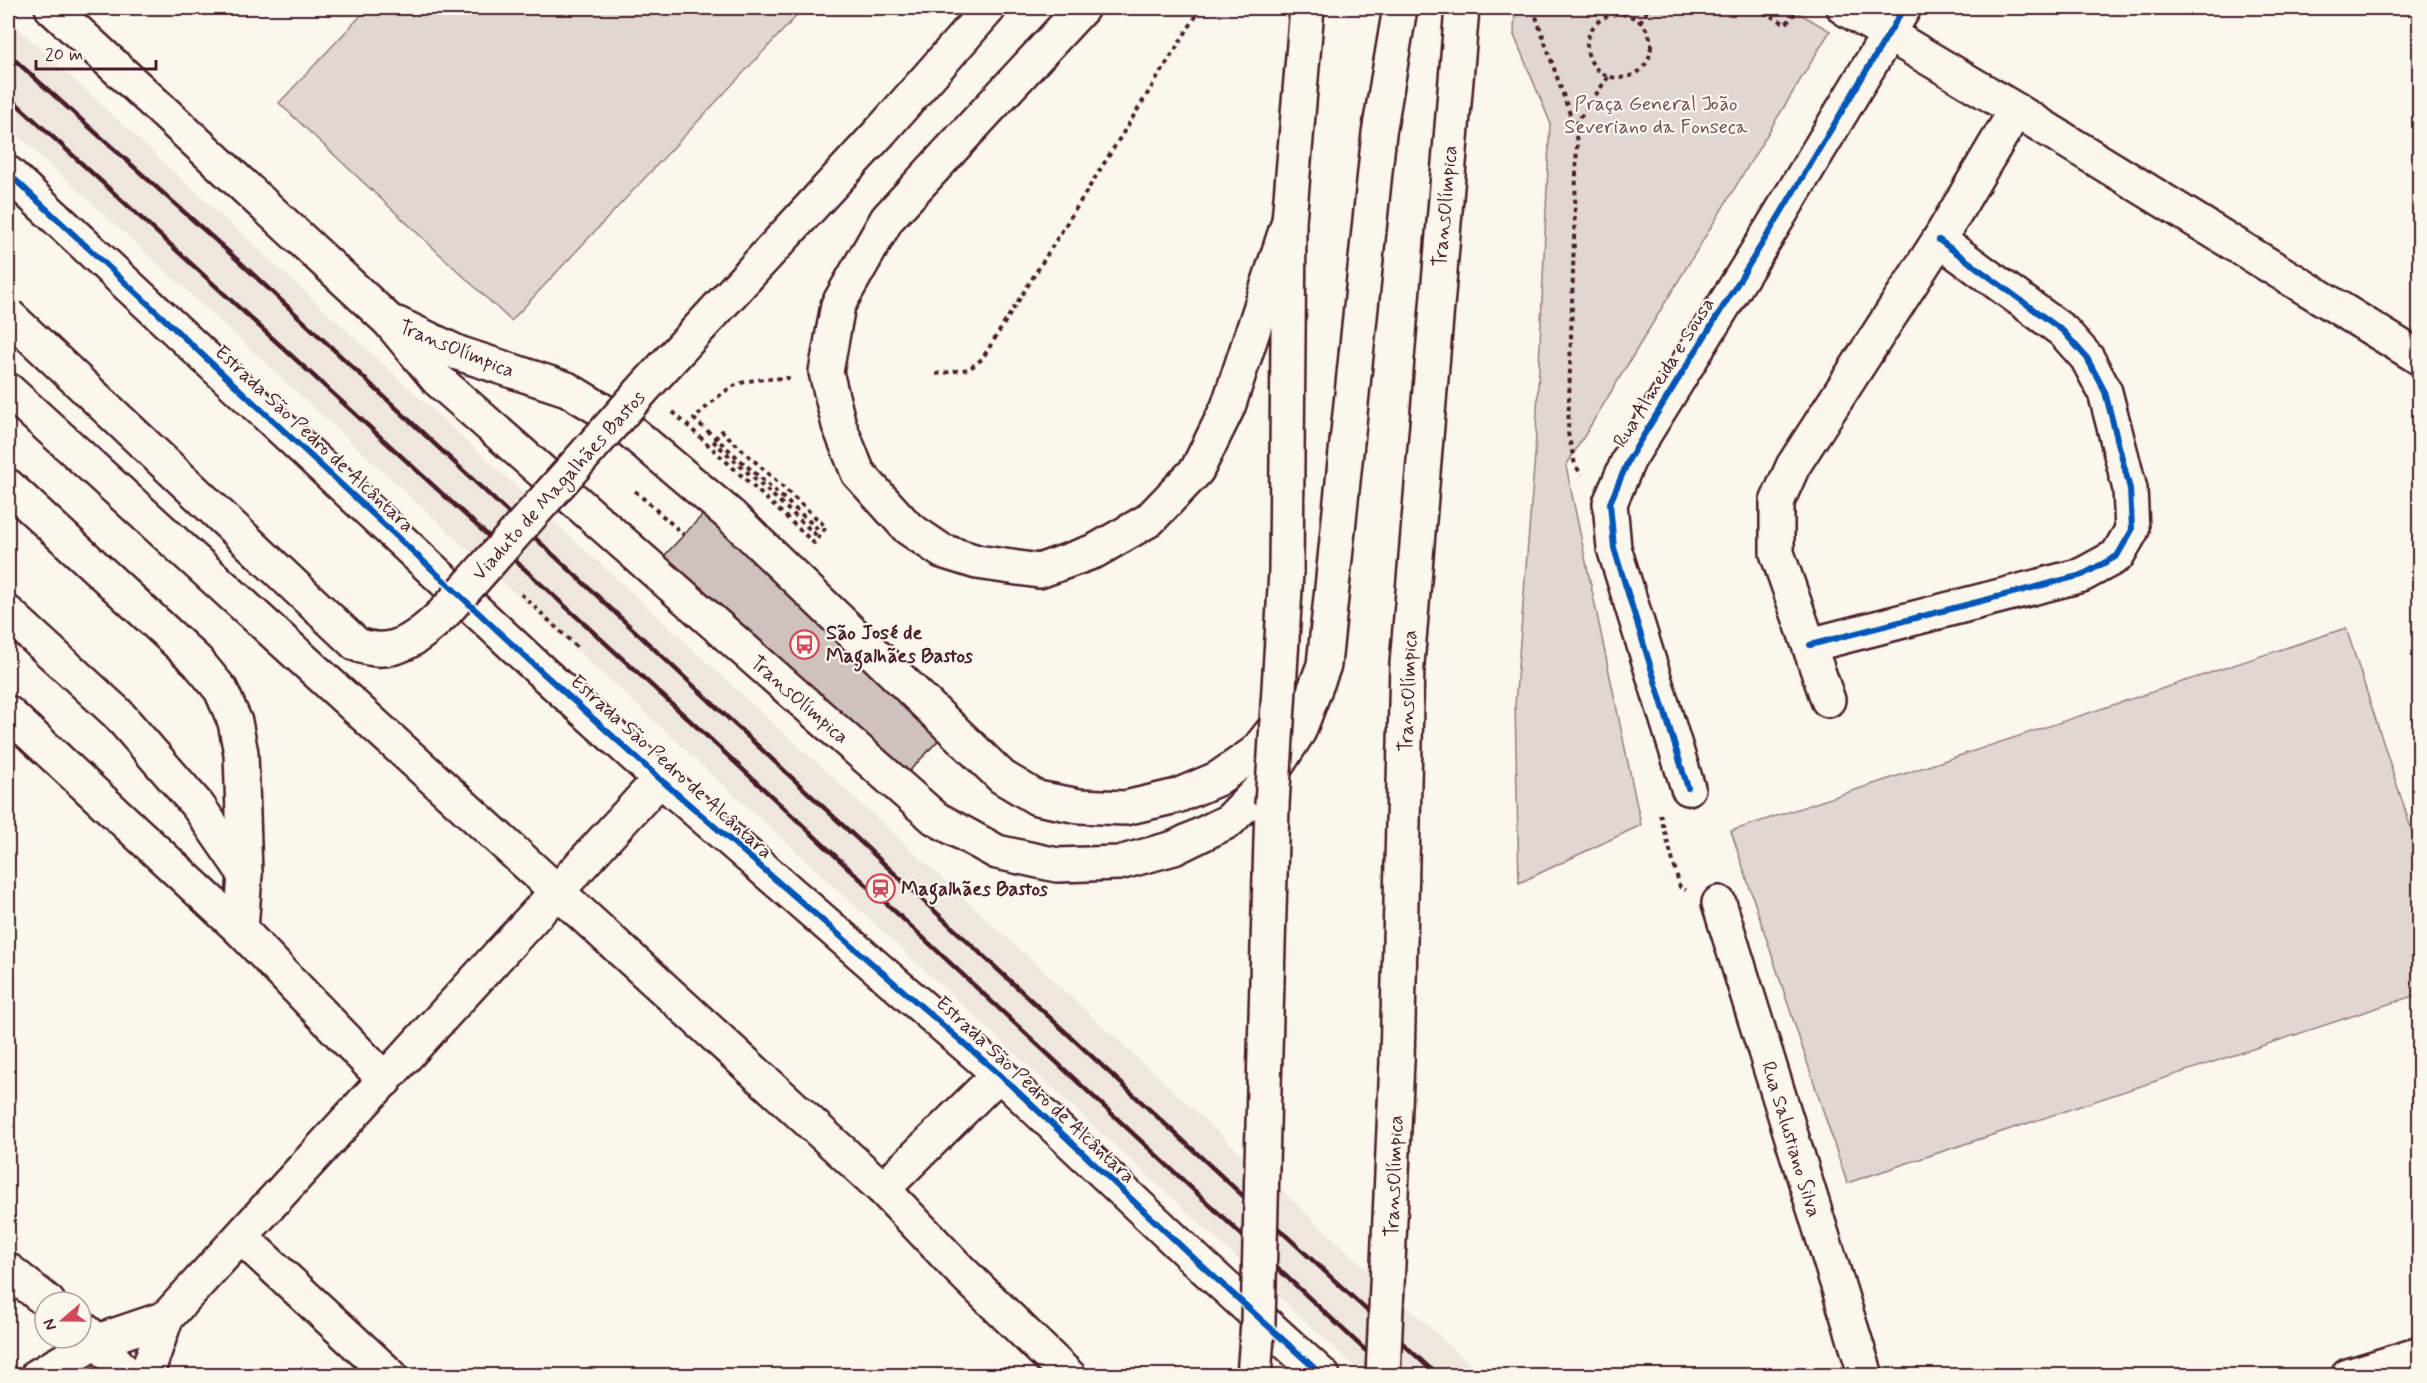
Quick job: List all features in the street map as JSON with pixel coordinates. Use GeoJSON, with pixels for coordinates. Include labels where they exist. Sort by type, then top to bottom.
{"type":"FeatureCollection","features":[{"type":"Feature","properties":{"kind":"main road","name":"TransOlímpica"},"geometry":{"type":"LineString","coordinates":[[52,8],[389,321],[437,379],[935,818],[997,852],[1057,866],[1119,863],[1174,848],[1228,821],[1264,785],[1299,731],[1323,665],[1383,95],[1400,8]]}},
{"type":"Feature","properties":{"kind":"main road","name":"Viaduto de Magalhães Bastos"},"geometry":{"type":"LineString","coordinates":[[8,315],[356,644],[371,650],[387,650],[426,631],[989,8]]}},
{"type":"Feature","properties":{"kind":"main road"},"geometry":{"type":"LineString","coordinates":[[1082,8],[886,219],[838,305],[826,372],[839,425],[858,473],[908,528],[942,551],[977,562],[1039,571],[1095,551],[1149,520],[1197,470],[1228,407],[1289,221]]}},
{"type":"Feature","properties":{"kind":"main road"},"geometry":{"type":"LineString","coordinates":[[1254,1376],[1258,1322],[1272,805],[1286,572],[1289,221],[1307,8]]}},
{"type":"Feature","properties":{"kind":"main road","name":"TransOlímpica"},"geometry":{"type":"LineString","coordinates":[[1376,8],[1383,95]]}},
{"type":"Feature","properties":{"kind":"main road","name":"TransOlímpica"},"geometry":{"type":"LineString","coordinates":[[1383,1376],[1397,1061],[1407,664],[1462,8]]}},
{"type":"Feature","properties":{"kind":"main road"},"geometry":{"type":"LineString","coordinates":[[1844,8],[1896,21],[2016,110],[2420,358]]}},
{"type":"Feature","properties":{"kind":"main road","name":"Rua Almeida e Sousa"},"geometry":{"type":"LineString","coordinates":[[1688,788],[1614,548],[1610,503],[1629,459],[1896,21]]}},
{"type":"Feature","properties":{"kind":"main road"},"geometry":{"type":"LineString","coordinates":[[1828,700],[1777,553],[1777,502],[1793,466],[1939,240],[2016,110]]}},
{"type":"Feature","properties":{"kind":"main road","name":"Estrada São Pedro de Alcântara"},"geometry":{"type":"LineString","coordinates":[[8,173],[544,675],[999,1074],[1190,1255],[1323,1376]]}},
{"type":"Feature","properties":{"kind":"main road"},"geometry":{"type":"LineString","coordinates":[[1810,645],[2082,575],[2117,556],[2133,530],[2130,489],[2105,392],[2087,358],[2063,331],[1939,240]]}},
{"type":"Feature","properties":{"kind":"main road","name":"TransOlímpica"},"geometry":{"type":"LineString","coordinates":[[389,321],[459,353],[567,389],[615,418],[730,515],[1002,777],[1037,798],[1079,806],[1125,808],[1177,796],[1217,779],[1257,752],[1323,665]]}},
{"type":"Feature","properties":{"kind":"main road"},"geometry":{"type":"LineString","coordinates":[[8,390],[883,1189],[960,1270],[1069,1376]]}},
{"type":"Feature","properties":{"kind":"main road"},"geometry":{"type":"LineString","coordinates":[[8,486],[197,661],[221,690],[235,722],[241,753],[245,874],[241,930]]}},
{"type":"Feature","properties":{"kind":"main road"},"geometry":{"type":"LineString","coordinates":[[8,613],[132,729],[198,806],[245,874]]}},
{"type":"Feature","properties":{"kind":"main road"},"geometry":{"type":"LineString","coordinates":[[8,713],[241,930],[385,1080]]}},
{"type":"Feature","properties":{"kind":"main road"},"geometry":{"type":"LineString","coordinates":[[146,1376],[166,1318],[660,779]]}},
{"type":"Feature","properties":{"kind":"main road","name":"Rua Salustiano Silva"},"geometry":{"type":"LineString","coordinates":[[1719,903],[1866,1376]]}},
{"type":"Feature","properties":{"kind":"main road"},"geometry":{"type":"LineString","coordinates":[[883,1189],[999,1074]]}},
{"type":"Feature","properties":{"kind":"main road"},"geometry":{"type":"LineString","coordinates":[[241,1237],[391,1376]]}},
{"type":"Feature","properties":{"kind":"main road"},"geometry":{"type":"LineString","coordinates":[[8,1270],[33,1290]]}},
{"type":"Feature","properties":{"kind":"main road"},"geometry":{"type":"LineString","coordinates":[[93,1333],[166,1318]]}},
{"type":"Feature","properties":{"kind":"main road"},"geometry":{"type":"LineString","coordinates":[[93,1337],[128,1376]]}},
{"type":"Feature","properties":{"kind":"main road"},"geometry":{"type":"LineString","coordinates":[[37,1376],[70,1350]]}},
{"type":"Feature","properties":{"kind":"main road"},"geometry":{"type":"LineString","coordinates":[[2348,1376],[2420,1354]]}},
{"type":"Feature","properties":{"kind":"path"},"geometry":{"type":"LineString","coordinates":[[936,374],[969,369],[982,359],[1201,8]]}},
{"type":"Feature","properties":{"kind":"path"},"geometry":{"type":"LineString","coordinates":[[1533,8],[1574,126],[1577,175],[1568,434],[1575,465],[1583,477],[1610,503]]}},
{"type":"Feature","properties":{"kind":"path"},"geometry":{"type":"LineString","coordinates":[[1640,22],[1649,8]]}},
{"type":"Feature","properties":{"kind":"path"},"geometry":{"type":"LineString","coordinates":[[1755,8],[1786,24],[1799,8]]}},
{"type":"Feature","properties":{"kind":"path"},"geometry":{"type":"LineString","coordinates":[[1614,14],[1628,15],[1640,22],[1648,32],[1652,44],[1650,57],[1643,68],[1633,75],[1620,79],[1608,77],[1596,69],[1589,57],[1587,44],[1591,30],[1601,20],[1614,14]]}},
{"type":"Feature","properties":{"kind":"path"},"geometry":{"type":"LineString","coordinates":[[1574,126],[1608,77]]}},
{"type":"Feature","properties":{"kind":"path"},"geometry":{"type":"LineString","coordinates":[[646,386],[814,543],[826,526],[722,431],[712,441],[814,534],[818,529],[694,419],[728,387],[738,382],[752,379],[795,378]]}},
{"type":"Feature","properties":{"kind":"path"},"geometry":{"type":"LineString","coordinates":[[635,491],[684,535]]}},
{"type":"Feature","properties":{"kind":"path"},"geometry":{"type":"LineString","coordinates":[[521,594],[578,648]]}},
{"type":"Feature","properties":{"kind":"shaded area"},"geometry":{"type":"Polygon","coordinates":[[[8,19],[1482,1375],[1364,1375],[8,126],[8,19]]]}},
{"type":"Feature","properties":{"kind":"green space"},"geometry":{"type":"Polygon","coordinates":[[[368,8],[804,8],[511,321],[279,103],[368,8]]]}},
{"type":"Feature","properties":{"kind":"green space","name":"Praça General João Severiano da Fonseca"},"geometry":{"type":"Polygon","coordinates":[[[1515,8],[1790,8],[1830,31],[1566,466],[1641,825],[1519,883],[1515,705],[1535,455],[1550,122],[1514,35],[1515,8]]]}},
{"type":"Feature","properties":{"kind":"green space"},"geometry":{"type":"Polygon","coordinates":[[[2346,628],[2419,853],[2419,994],[1847,1183],[1731,831],[2346,628]]]}},
{"type":"Feature","properties":{"kind":"building","name":"São José de Magalhães Bastos"},"geometry":{"type":"Polygon","coordinates":[[[709,508],[947,731],[902,779],[664,556],[709,508]]]}},
{"type":"Feature","properties":{"kind":"railway"},"geometry":{"type":"LineString","coordinates":[[8,54],[242,264],[941,917],[1438,1376]]}},
{"type":"Feature","properties":{"kind":"railway"},"geometry":{"type":"LineString","coordinates":[[8,96],[709,738],[1393,1376]]}},
{"type":"Feature","properties":{"kind":"cycle path"},"geometry":{"type":"LineString","coordinates":[[1688,788],[1614,548],[1610,503],[1629,459],[1904,8]]}},
{"type":"Feature","properties":{"kind":"cycle path"},"geometry":{"type":"LineString","coordinates":[[8,173],[544,674],[660,779],[999,1074],[1199,1263],[1323,1376]]}},
{"type":"Feature","properties":{"kind":"cycle path"},"geometry":{"type":"LineString","coordinates":[[1810,645],[2082,575],[2117,556],[2132,530],[2130,489],[2105,392],[2087,358],[2063,331],[1939,240]]}},
{"type":"Feature","properties":{"kind":"place","name":"São José de Magalhães Bastos"},"geometry":{"type":"Point","coordinates":[805,644]}},
{"type":"Feature","properties":{"kind":"place","name":"Magalhães Bastos"},"geometry":{"type":"Point","coordinates":[880,888]}}]}
